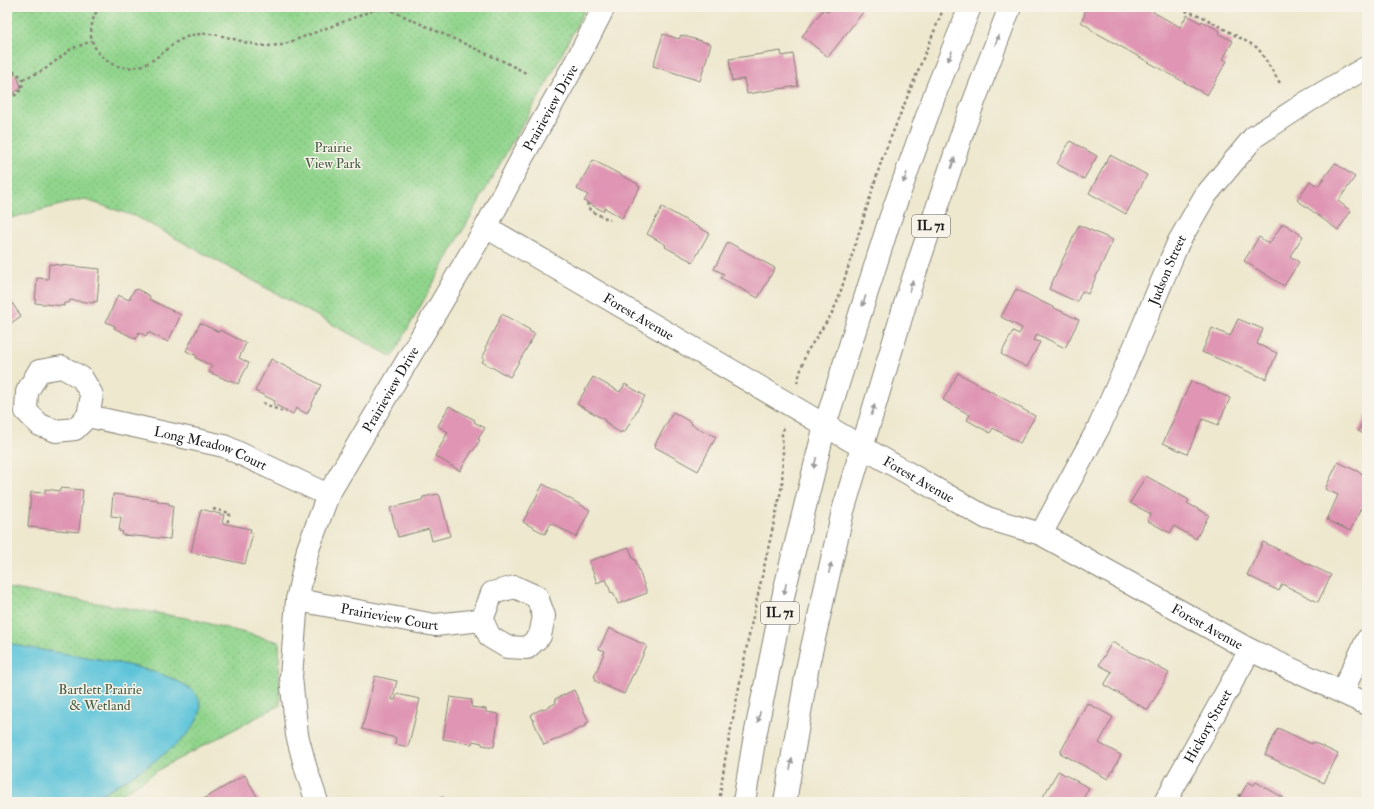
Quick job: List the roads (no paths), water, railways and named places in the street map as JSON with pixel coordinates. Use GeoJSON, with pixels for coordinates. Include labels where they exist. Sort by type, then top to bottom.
{"type":"FeatureCollection","features":[{"type":"Feature","properties":{"kind":"street","name":"Prairieview Drive"},"geometry":{"type":"LineString","coordinates":[[317,802],[297,735],[291,677],[297,600],[308,549],[328,495],[486,227],[604,7]]}},
{"type":"Feature","properties":{"kind":"street","name":"IL 71"},"geometry":{"type":"LineString","coordinates":[[744,802],[754,741],[785,588],[825,425],[890,219],[936,91],[970,7]]}},
{"type":"Feature","properties":{"kind":"street","name":"IL 71"},"geometry":{"type":"LineString","coordinates":[[785,802],[808,664],[843,511],[909,291],[965,125],[1010,7]]}},
{"type":"Feature","properties":{"kind":"street","name":"Judson Street"},"geometry":{"type":"LineString","coordinates":[[1041,534],[1100,425],[1178,243],[1205,196],[1254,137],[1307,102],[1367,67]]}},
{"type":"Feature","properties":{"kind":"street","name":"Forest Avenue"},"geometry":{"type":"LineString","coordinates":[[486,227],[862,447],[987,518],[1041,534],[1250,650],[1367,704]]}},
{"type":"Feature","properties":{"kind":"street","name":"Long Meadow Court"},"geometry":{"type":"LineString","coordinates":[[88,416],[224,446],[328,495]]}},
{"type":"Feature","properties":{"kind":"street","name":"Prairieview Court"},"geometry":{"type":"LineString","coordinates":[[297,600],[435,625],[482,620]]}},
{"type":"Feature","properties":{"kind":"street"},"geometry":{"type":"LineString","coordinates":[[1342,692],[1367,640]]}},
{"type":"Feature","properties":{"kind":"street","name":"Hickory Street"},"geometry":{"type":"LineString","coordinates":[[1165,802],[1250,650]]}},
{"type":"Feature","properties":{"kind":"water"},"geometry":{"type":"Polygon","coordinates":[[[7,642],[23,647],[122,664],[174,679],[191,690],[200,702],[201,706],[196,722],[178,743],[160,757],[102,794],[93,802],[7,802],[7,642]]]}},
{"type":"Feature","properties":{"kind":"park label","name":"Prairie View Park"},"geometry":{"type":"Point","coordinates":[333,156]}},
{"type":"Feature","properties":{"kind":"park label","name":"Bartlett Prairie & Wetland"},"geometry":{"type":"Point","coordinates":[100,698]}}]}
